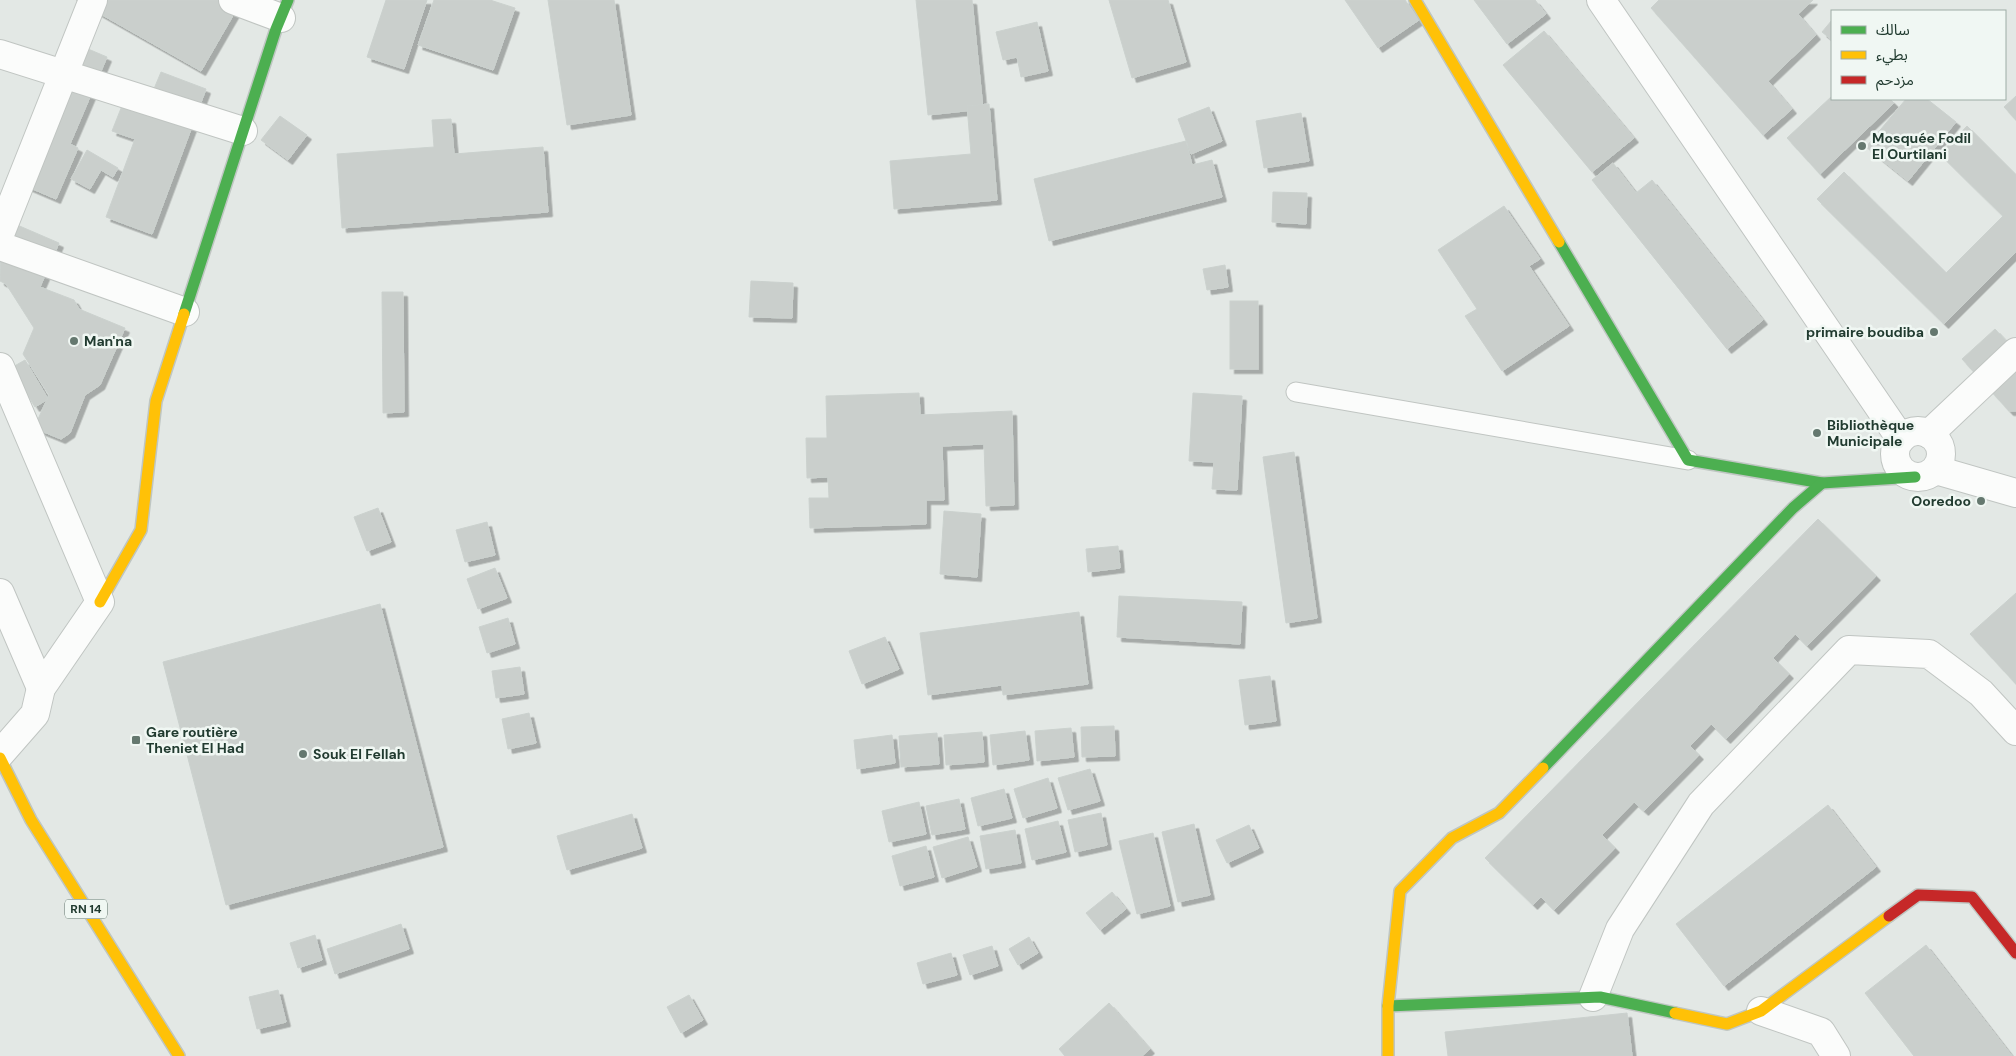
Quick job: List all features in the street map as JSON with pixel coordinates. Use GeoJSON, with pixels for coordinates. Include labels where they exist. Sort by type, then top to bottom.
{"type":"FeatureCollection","features":[{"type":"Feature","properties":{"kind":"street"},"geometry":{"type":"LineString","coordinates":[[0,234],[93,0]]}},
{"type":"Feature","properties":{"kind":"street"},"geometry":{"type":"LineString","coordinates":[[0,756],[34,714],[41,688],[100,602],[141,530],[156,401],[243,131],[285,9],[233,0]]}},
{"type":"Feature","properties":{"kind":"street"},"geometry":{"type":"LineString","coordinates":[[1414,0],[1688,460],[1822,483],[1925,473],[1939,466],[1942,452],[1940,444],[1929,434],[1914,431],[1901,440],[1895,454],[1896,462],[1906,474],[1925,473],[2016,493]]}},
{"type":"Feature","properties":{"kind":"street"},"geometry":{"type":"LineString","coordinates":[[1601,0],[1901,440]]}},
{"type":"Feature","properties":{"kind":"street"},"geometry":{"type":"LineString","coordinates":[[0,54],[243,131]]}},
{"type":"Feature","properties":{"kind":"street"},"geometry":{"type":"LineString","coordinates":[[0,246],[185,312]]}},
{"type":"Feature","properties":{"kind":"street"},"geometry":{"type":"LineString","coordinates":[[1929,434],[2016,352]]}},
{"type":"Feature","properties":{"kind":"street"},"geometry":{"type":"LineString","coordinates":[[0,367],[100,602]]}},
{"type":"Feature","properties":{"kind":"street"},"geometry":{"type":"LineString","coordinates":[[1388,1056],[1388,1006],[1400,891],[1452,838],[1499,813],[1793,508],[1822,483]]}},
{"type":"Feature","properties":{"kind":"street"},"geometry":{"type":"LineString","coordinates":[[0,593],[41,688]]}},
{"type":"Feature","properties":{"kind":"street"},"geometry":{"type":"LineString","coordinates":[[1593,997],[1620,929],[1701,804],[1849,650],[1929,654],[1981,693],[2016,731]]}},
{"type":"Feature","properties":{"kind":"street","name":"RN 14"},"geometry":{"type":"LineString","coordinates":[[0,756],[31,820],[179,1056]]}},
{"type":"Feature","properties":{"kind":"street"},"geometry":{"type":"LineString","coordinates":[[1388,1006],[1600,997],[1727,1024],[1761,1011],[1918,895],[1972,897],[2016,953]]}},
{"type":"Feature","properties":{"kind":"street"},"geometry":{"type":"LineString","coordinates":[[1761,1011],[1821,1032],[1836,1056]]}},
{"type":"Feature","properties":{"kind":"lane"},"geometry":{"type":"LineString","coordinates":[[1296,392],[1688,460]]}},
{"type":"Feature","properties":{"kind":"building"},"geometry":{"type":"Polygon","coordinates":[[[76,0],[242,0],[201,71],[76,0]]]}},
{"type":"Feature","properties":{"kind":"building"},"geometry":{"type":"Polygon","coordinates":[[[386,0],[427,0],[404,69],[367,57],[386,0]]]}},
{"type":"Feature","properties":{"kind":"building"},"geometry":{"type":"Polygon","coordinates":[[[434,0],[490,0],[515,8],[493,70],[418,45],[434,0]]]}},
{"type":"Feature","properties":{"kind":"building"},"geometry":{"type":"Polygon","coordinates":[[[548,0],[614,0],[631,115],[567,125],[548,0]]]}},
{"type":"Feature","properties":{"kind":"building"},"geometry":{"type":"Polygon","coordinates":[[[916,0],[972,0],[983,109],[928,115],[916,0]]]}},
{"type":"Feature","properties":{"kind":"building"},"geometry":{"type":"Polygon","coordinates":[[[1109,0],[1168,0],[1186,62],[1132,78],[1109,0]]]}},
{"type":"Feature","properties":{"kind":"building"},"geometry":{"type":"Polygon","coordinates":[[[1345,0],[1405,0],[1419,20],[1378,48],[1345,0]]]}},
{"type":"Feature","properties":{"kind":"building"},"geometry":{"type":"Polygon","coordinates":[[[1474,0],[1535,0],[1546,14],[1507,44],[1474,0]]]}},
{"type":"Feature","properties":{"kind":"building"},"geometry":{"type":"Polygon","coordinates":[[[1659,0],[1813,0],[1798,14],[1816,35],[1768,81],[1792,109],[1763,135],[1651,8],[1659,0]]]}},
{"type":"Feature","properties":{"kind":"building"},"geometry":{"type":"Polygon","coordinates":[[[1831,21],[1831,39],[1822,32],[1831,21]]]}},
{"type":"Feature","properties":{"kind":"building"},"geometry":{"type":"Polygon","coordinates":[[[1037,22],[1048,71],[1021,77],[1017,57],[1003,60],[996,32],[1037,22]]]}},
{"type":"Feature","properties":{"kind":"building"},"geometry":{"type":"Polygon","coordinates":[[[1544,31],[1634,138],[1592,172],[1503,65],[1544,31]]]}},
{"type":"Feature","properties":{"kind":"building"},"geometry":{"type":"Polygon","coordinates":[[[67,40],[107,57],[70,144],[78,148],[56,199],[7,178],[67,40]]]}},
{"type":"Feature","properties":{"kind":"building"},"geometry":{"type":"Polygon","coordinates":[[[161,72],[206,89],[152,234],[106,217],[135,139],[112,131],[129,88],[151,96],[161,72]]]}},
{"type":"Feature","properties":{"kind":"building"},"geometry":{"type":"Polygon","coordinates":[[[2016,96],[2016,120],[2004,107],[2016,96]]]}},
{"type":"Feature","properties":{"kind":"building"},"geometry":{"type":"Polygon","coordinates":[[[1831,97],[1831,100],[1891,100],[1894,103],[1820,174],[1787,138],[1831,97]]]}},
{"type":"Feature","properties":{"kind":"building"},"geometry":{"type":"Polygon","coordinates":[[[1905,100],[1928,100],[1956,122],[1908,181],[1866,147],[1905,100]]]}},
{"type":"Feature","properties":{"kind":"building"},"geometry":{"type":"Polygon","coordinates":[[[989,104],[997,200],[894,209],[890,161],[971,154],[967,106],[989,104]]]}},
{"type":"Feature","properties":{"kind":"building"},"geometry":{"type":"Polygon","coordinates":[[[1209,107],[1222,141],[1191,154],[1178,119],[1209,107]]]}},
{"type":"Feature","properties":{"kind":"building"},"geometry":{"type":"Polygon","coordinates":[[[1301,113],[1309,161],[1264,168],[1256,121],[1301,113]]]}},
{"type":"Feature","properties":{"kind":"building"},"geometry":{"type":"Polygon","coordinates":[[[280,116],[307,135],[288,160],[261,140],[280,116]]]}},
{"type":"Feature","properties":{"kind":"building"},"geometry":{"type":"Polygon","coordinates":[[[451,119],[454,154],[543,147],[548,212],[342,228],[337,154],[434,147],[432,120],[451,119]]]}},
{"type":"Feature","properties":{"kind":"building"},"geometry":{"type":"Polygon","coordinates":[[[1967,126],[2016,175],[2016,252],[1944,324],[1817,199],[1844,172],[1946,273],[2003,216],[1940,154],[1967,126]]]}},
{"type":"Feature","properties":{"kind":"building"},"geometry":{"type":"Polygon","coordinates":[[[1186,141],[1192,165],[1212,160],[1222,197],[1049,241],[1034,179],[1186,141]]]}},
{"type":"Feature","properties":{"kind":"building"},"geometry":{"type":"Polygon","coordinates":[[[87,150],[118,168],[113,177],[101,170],[90,189],[71,179],[87,150]]]}},
{"type":"Feature","properties":{"kind":"building"},"geometry":{"type":"Polygon","coordinates":[[[1613,163],[1636,193],[1652,180],[1763,320],[1727,349],[1592,180],[1613,163]]]}},
{"type":"Feature","properties":{"kind":"building"},"geometry":{"type":"Polygon","coordinates":[[[1273,192],[1307,193],[1306,224],[1272,222],[1273,192]]]}},
{"type":"Feature","properties":{"kind":"building"},"geometry":{"type":"Polygon","coordinates":[[[1504,206],[1540,259],[1529,266],[1569,326],[1502,371],[1465,316],[1477,309],[1438,250],[1504,206]]]}},
{"type":"Feature","properties":{"kind":"building","name":"Man'na"},"geometry":{"type":"Polygon","coordinates":[[[1,218],[59,243],[40,287],[74,300],[79,309],[125,328],[100,385],[85,395],[70,433],[61,439],[34,428],[49,395],[23,354],[34,328],[6,284],[0,281],[1,218]]]}},
{"type":"Feature","properties":{"kind":"building"},"geometry":{"type":"Polygon","coordinates":[[[1225,265],[1228,287],[1207,290],[1203,269],[1225,265]]]}},
{"type":"Feature","properties":{"kind":"building"},"geometry":{"type":"Polygon","coordinates":[[[751,281],[793,283],[792,318],[749,317],[751,281]]]}},
{"type":"Feature","properties":{"kind":"building"},"geometry":{"type":"Polygon","coordinates":[[[382,292],[403,292],[404,412],[383,413],[382,292]]]}},
{"type":"Feature","properties":{"kind":"building"},"geometry":{"type":"Polygon","coordinates":[[[1230,301],[1258,301],[1258,369],[1230,369],[1230,301]]]}},
{"type":"Feature","properties":{"kind":"building"},"geometry":{"type":"Polygon","coordinates":[[[1995,329],[2016,352],[2016,411],[2009,411],[1962,359],[1995,329]]]}},
{"type":"Feature","properties":{"kind":"building"},"geometry":{"type":"Polygon","coordinates":[[[25,360],[48,399],[35,407],[11,368],[25,360]]]}},
{"type":"Feature","properties":{"kind":"building"},"geometry":{"type":"Polygon","coordinates":[[[919,393],[920,415],[1012,411],[1014,505],[986,506],[984,444],[942,446],[944,500],[926,500],[926,524],[810,528],[809,498],[829,498],[828,477],[807,478],[806,438],[827,438],[826,396],[919,393]]]}},
{"type":"Feature","properties":{"kind":"building"},"geometry":{"type":"Polygon","coordinates":[[[1193,393],[1242,396],[1237,490],[1212,489],[1214,462],[1189,461],[1193,393]]]}},
{"type":"Feature","properties":{"kind":"building"},"geometry":{"type":"Polygon","coordinates":[[[1294,452],[1317,618],[1286,623],[1263,457],[1294,452]]]}},
{"type":"Feature","properties":{"kind":"building"},"geometry":{"type":"Polygon","coordinates":[[[378,508],[391,542],[367,551],[354,517],[378,508]]]}},
{"type":"Feature","properties":{"kind":"building"},"geometry":{"type":"Polygon","coordinates":[[[944,511],[981,514],[977,577],[940,574],[944,511]]]}},
{"type":"Feature","properties":{"kind":"building"},"geometry":{"type":"Polygon","coordinates":[[[1818,519],[1876,576],[1807,646],[1795,634],[1773,658],[1789,674],[1726,739],[1711,724],[1690,746],[1699,755],[1644,811],[1634,802],[1602,835],[1615,848],[1554,910],[1541,897],[1533,905],[1485,858],[1818,519]]]}},
{"type":"Feature","properties":{"kind":"building"},"geometry":{"type":"Polygon","coordinates":[[[487,522],[495,555],[465,562],[456,530],[487,522]]]}},
{"type":"Feature","properties":{"kind":"building"},"geometry":{"type":"Polygon","coordinates":[[[1118,546],[1120,568],[1088,572],[1086,549],[1118,546]]]}},
{"type":"Feature","properties":{"kind":"building"},"geometry":{"type":"Polygon","coordinates":[[[495,568],[507,598],[478,609],[467,579],[495,568]]]}},
{"type":"Feature","properties":{"kind":"building"},"geometry":{"type":"Polygon","coordinates":[[[2016,593],[2016,684],[1970,634],[2016,593]]]}},
{"type":"Feature","properties":{"kind":"building"},"geometry":{"type":"Polygon","coordinates":[[[1119,596],[1242,602],[1240,644],[1117,637],[1119,596]]]}},
{"type":"Feature","properties":{"kind":"building","name":"Souk El Fellah"},"geometry":{"type":"Polygon","coordinates":[[[380,604],[443,847],[226,905],[163,662],[380,604]]]}},
{"type":"Feature","properties":{"kind":"building"},"geometry":{"type":"Polygon","coordinates":[[[1079,612],[1088,684],[1003,695],[1002,685],[928,695],[920,633],[1079,612]]]}},
{"type":"Feature","properties":{"kind":"building"},"geometry":{"type":"Polygon","coordinates":[[[508,618],[515,644],[487,653],[479,627],[508,618]]]}},
{"type":"Feature","properties":{"kind":"building"},"geometry":{"type":"Polygon","coordinates":[[[885,637],[899,669],[862,684],[849,651],[885,637]]]}},
{"type":"Feature","properties":{"kind":"building"},"geometry":{"type":"Polygon","coordinates":[[[520,667],[524,694],[496,698],[492,671],[520,667]]]}},
{"type":"Feature","properties":{"kind":"building"},"geometry":{"type":"Polygon","coordinates":[[[1270,676],[1276,721],[1245,725],[1239,680],[1270,676]]]}},
{"type":"Feature","properties":{"kind":"building"},"geometry":{"type":"Polygon","coordinates":[[[529,713],[536,743],[508,749],[502,719],[529,713]]]}},
{"type":"Feature","properties":{"kind":"building"},"geometry":{"type":"Polygon","coordinates":[[[1114,726],[1115,756],[1082,757],[1081,727],[1114,726]]]}},
{"type":"Feature","properties":{"kind":"building"},"geometry":{"type":"Polygon","coordinates":[[[1071,728],[1074,757],[1037,761],[1035,731],[1071,728]]]}},
{"type":"Feature","properties":{"kind":"building"},"geometry":{"type":"Polygon","coordinates":[[[1025,731],[1029,760],[993,765],[990,735],[1025,731]]]}},
{"type":"Feature","properties":{"kind":"building"},"geometry":{"type":"Polygon","coordinates":[[[982,732],[984,762],[946,765],[944,735],[982,732]]]}},
{"type":"Feature","properties":{"kind":"building"},"geometry":{"type":"Polygon","coordinates":[[[937,733],[939,764],[901,767],[899,736],[937,733]]]}},
{"type":"Feature","properties":{"kind":"building"},"geometry":{"type":"Polygon","coordinates":[[[892,735],[895,763],[857,769],[854,740],[892,735]]]}},
{"type":"Feature","properties":{"kind":"building"},"geometry":{"type":"Polygon","coordinates":[[[1090,769],[1100,801],[1068,810],[1058,778],[1090,769]]]}},
{"type":"Feature","properties":{"kind":"building"},"geometry":{"type":"Polygon","coordinates":[[[1048,778],[1057,808],[1023,818],[1014,789],[1048,778]]]}},
{"type":"Feature","properties":{"kind":"building"},"geometry":{"type":"Polygon","coordinates":[[[1004,789],[1012,818],[978,826],[971,798],[1004,789]]]}},
{"type":"Feature","properties":{"kind":"building"},"geometry":{"type":"Polygon","coordinates":[[[959,799],[965,829],[932,835],[926,806],[959,799]]]}},
{"type":"Feature","properties":{"kind":"building"},"geometry":{"type":"Polygon","coordinates":[[[919,802],[926,834],[889,842],[882,811],[919,802]]]}},
{"type":"Feature","properties":{"kind":"building"},"geometry":{"type":"Polygon","coordinates":[[[1828,805],[1876,867],[1724,986],[1676,924],[1828,805]]]}},
{"type":"Feature","properties":{"kind":"building"},"geometry":{"type":"Polygon","coordinates":[[[1101,813],[1107,845],[1075,852],[1068,820],[1101,813]]]}},
{"type":"Feature","properties":{"kind":"building"},"geometry":{"type":"Polygon","coordinates":[[[632,814],[642,848],[567,870],[557,836],[632,814]]]}},
{"type":"Feature","properties":{"kind":"building"},"geometry":{"type":"Polygon","coordinates":[[[1058,821],[1066,852],[1032,860],[1025,829],[1058,821]]]}},
{"type":"Feature","properties":{"kind":"building"},"geometry":{"type":"Polygon","coordinates":[[[1194,824],[1210,895],[1178,902],[1162,832],[1194,824]]]}},
{"type":"Feature","properties":{"kind":"building"},"geometry":{"type":"Polygon","coordinates":[[[1249,825],[1259,848],[1227,863],[1216,840],[1249,825]]]}},
{"type":"Feature","properties":{"kind":"building"},"geometry":{"type":"Polygon","coordinates":[[[1015,830],[1021,863],[986,869],[980,836],[1015,830]]]}},
{"type":"Feature","properties":{"kind":"building"},"geometry":{"type":"Polygon","coordinates":[[[1153,833],[1170,906],[1137,914],[1119,841],[1153,833]]]}},
{"type":"Feature","properties":{"kind":"building"},"geometry":{"type":"Polygon","coordinates":[[[968,837],[977,867],[942,878],[933,847],[968,837]]]}},
{"type":"Feature","properties":{"kind":"building"},"geometry":{"type":"Polygon","coordinates":[[[926,846],[934,877],[900,886],[892,856],[926,846]]]}},
{"type":"Feature","properties":{"kind":"building"},"geometry":{"type":"Polygon","coordinates":[[[1112,892],[1126,909],[1100,930],[1086,913],[1112,892]]]}},
{"type":"Feature","properties":{"kind":"building"},"geometry":{"type":"Polygon","coordinates":[[[401,924],[409,949],[335,974],[327,949],[401,924]]]}},
{"type":"Feature","properties":{"kind":"building"},"geometry":{"type":"Polygon","coordinates":[[[315,935],[322,960],[298,968],[290,943],[315,935]]]}},
{"type":"Feature","properties":{"kind":"building"},"geometry":{"type":"Polygon","coordinates":[[[1029,937],[1038,953],[1018,965],[1009,949],[1029,937]]]}},
{"type":"Feature","properties":{"kind":"building"},"geometry":{"type":"Polygon","coordinates":[[[1926,945],[2012,1056],[1914,1056],[1865,993],[1926,945]]]}},
{"type":"Feature","properties":{"kind":"building"},"geometry":{"type":"Polygon","coordinates":[[[992,946],[998,966],[970,975],[963,955],[992,946]]]}},
{"type":"Feature","properties":{"kind":"building"},"geometry":{"type":"Polygon","coordinates":[[[951,953],[957,975],[923,984],[917,963],[951,953]]]}},
{"type":"Feature","properties":{"kind":"building"},"geometry":{"type":"Polygon","coordinates":[[[278,990],[286,1022],[257,1029],[249,997],[278,990]]]}},
{"type":"Feature","properties":{"kind":"building"},"geometry":{"type":"Polygon","coordinates":[[[689,995],[703,1020],[681,1033],[667,1007],[689,995]]]}},
{"type":"Feature","properties":{"kind":"building"},"geometry":{"type":"Polygon","coordinates":[[[1109,1003],[1150,1049],[1142,1056],[1065,1056],[1059,1049],[1109,1003]]]}},
{"type":"Feature","properties":{"kind":"building"},"geometry":{"type":"Polygon","coordinates":[[[1627,1013],[1632,1056],[1448,1056],[1445,1032],[1627,1013]]]}},
{"type":"Feature","properties":{"kind":"traffic: fast"},"geometry":{"type":"LineString","coordinates":[[184,314],[276,29],[288,0]]}},
{"type":"Feature","properties":{"kind":"traffic: fast"},"geometry":{"type":"LineString","coordinates":[[1559,242],[1688,460],[1822,483],[1915,477]]}},
{"type":"Feature","properties":{"kind":"traffic: fast"},"geometry":{"type":"LineString","coordinates":[[1543,768],[1793,508],[1822,483]]}},
{"type":"Feature","properties":{"kind":"traffic: fast"},"geometry":{"type":"LineString","coordinates":[[1388,1006],[1600,997],[1675,1013]]}},
{"type":"Feature","properties":{"kind":"traffic: slow"},"geometry":{"type":"LineString","coordinates":[[1415,0],[1559,242]]}},
{"type":"Feature","properties":{"kind":"traffic: slow"},"geometry":{"type":"LineString","coordinates":[[100,602],[141,530],[156,401],[184,314]]}},
{"type":"Feature","properties":{"kind":"traffic: slow"},"geometry":{"type":"LineString","coordinates":[[0,758],[31,820],[179,1056]]}},
{"type":"Feature","properties":{"kind":"traffic: slow"},"geometry":{"type":"LineString","coordinates":[[1388,1056],[1388,1006],[1400,891],[1452,838],[1499,813],[1543,768]]}},
{"type":"Feature","properties":{"kind":"traffic: slow"},"geometry":{"type":"LineString","coordinates":[[1675,1013],[1727,1024],[1761,1011],[1889,916]]}},
{"type":"Feature","properties":{"kind":"traffic: jam"},"geometry":{"type":"LineString","coordinates":[[1889,916],[1918,895],[1972,897],[2016,953]]}},
{"type":"Feature","properties":{"kind":"place","name":"Mosquée Fodil El Ourtilani"},"geometry":{"type":"Point","coordinates":[1862,146]}},
{"type":"Feature","properties":{"kind":"place","name":"primaire boudiba"},"geometry":{"type":"Point","coordinates":[1934,332]}},
{"type":"Feature","properties":{"kind":"place","name":"Man'na"},"geometry":{"type":"Point","coordinates":[74,341]}},
{"type":"Feature","properties":{"kind":"place","name":"Bibliothèque Municipale"},"geometry":{"type":"Point","coordinates":[1817,433]}},
{"type":"Feature","properties":{"kind":"place","name":"Ooredoo"},"geometry":{"type":"Point","coordinates":[1981,501]}},
{"type":"Feature","properties":{"kind":"place","name":"Gare routière Theniet El Had"},"geometry":{"type":"Point","coordinates":[136,740]}},
{"type":"Feature","properties":{"kind":"place","name":"Souk El Fellah"},"geometry":{"type":"Point","coordinates":[303,754]}}]}
